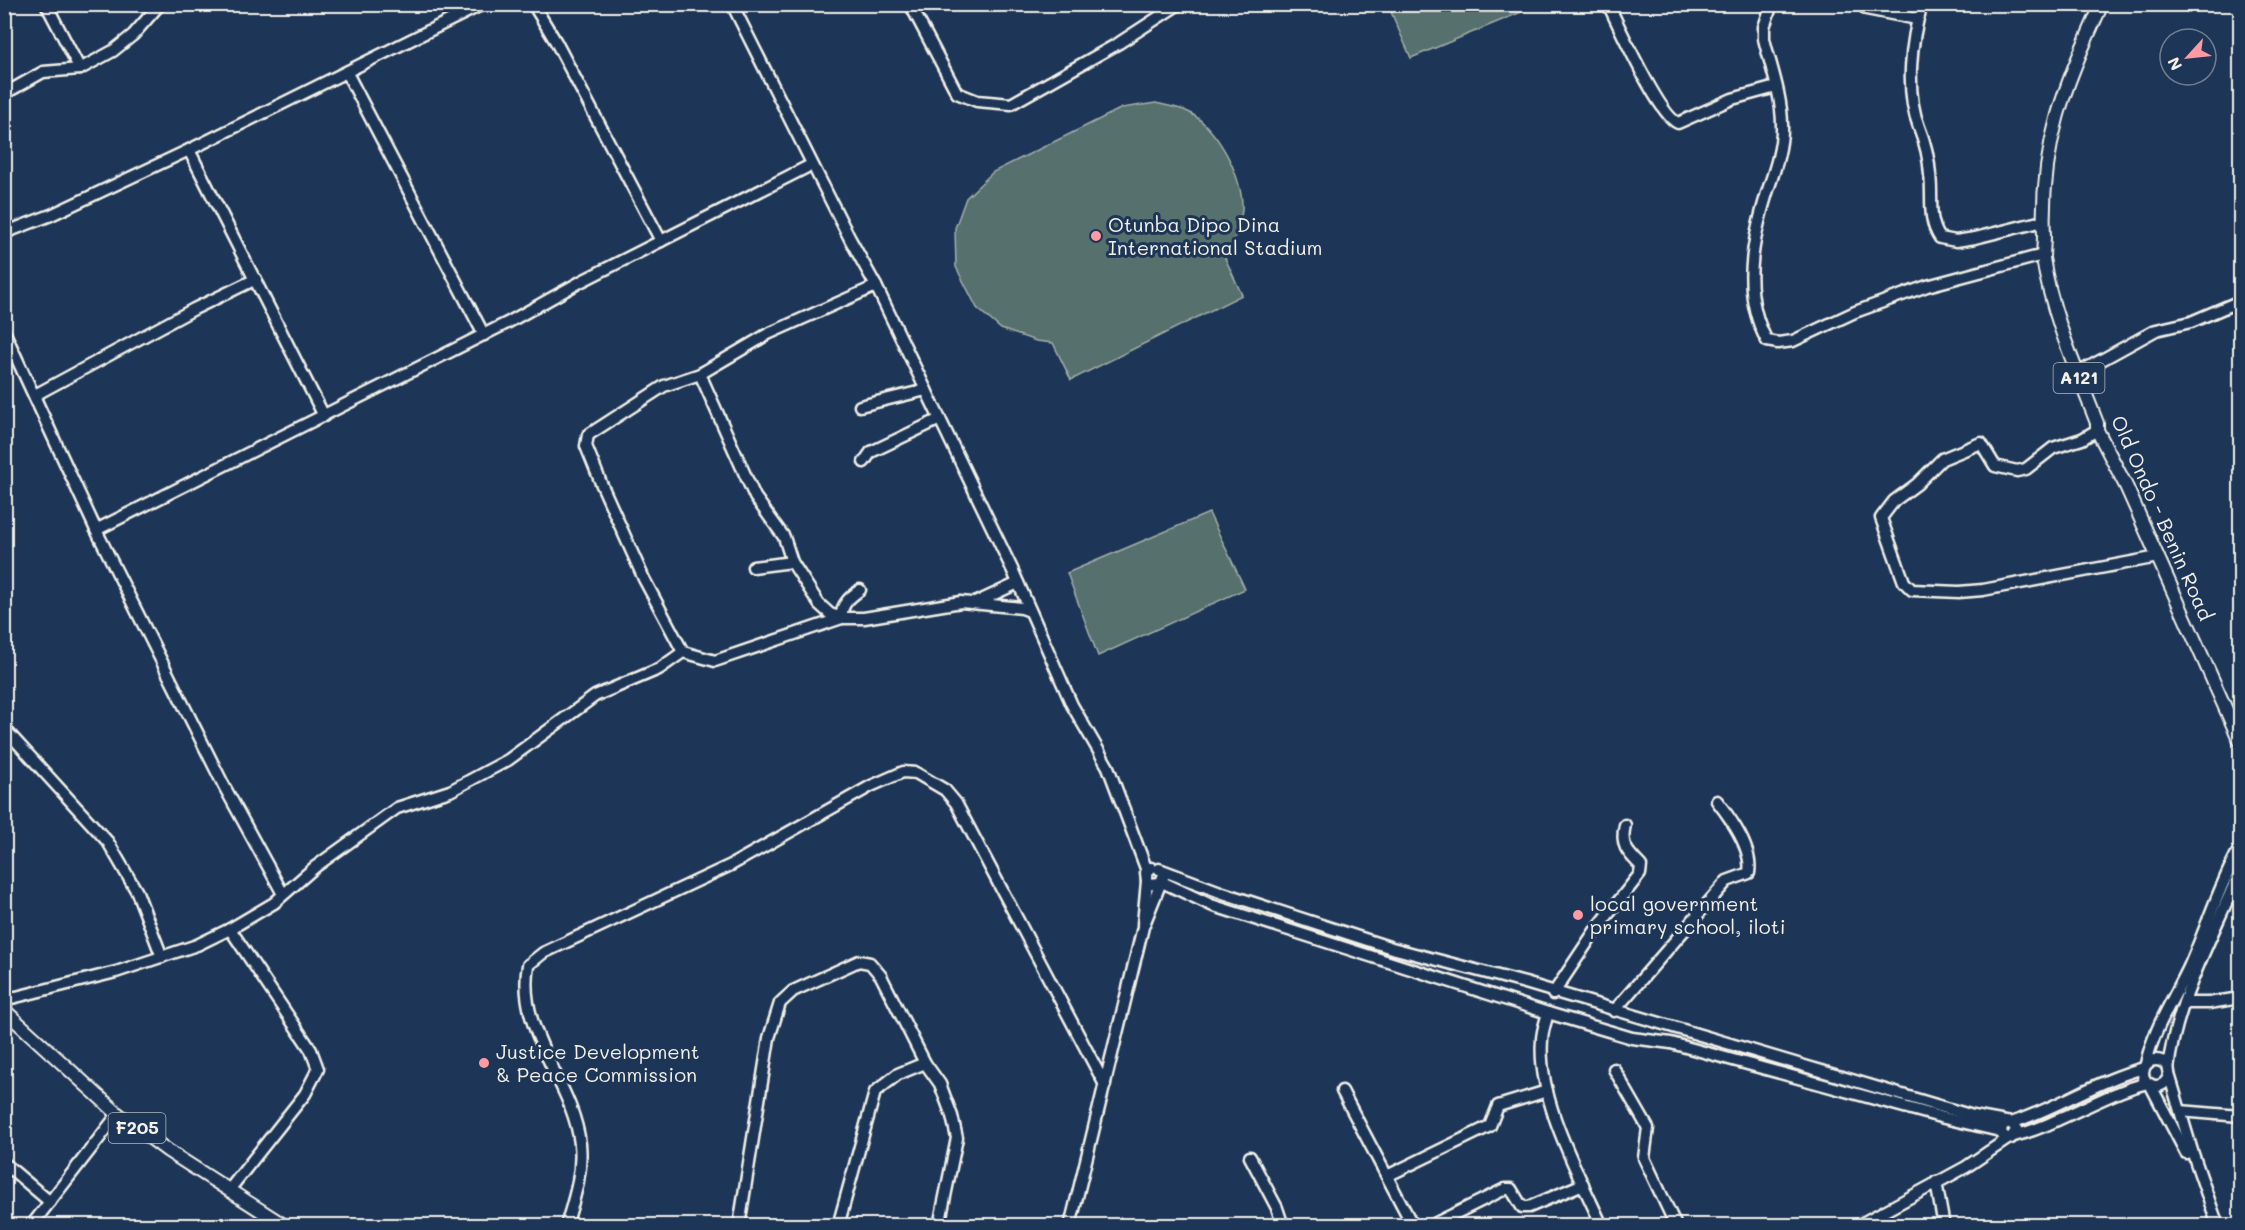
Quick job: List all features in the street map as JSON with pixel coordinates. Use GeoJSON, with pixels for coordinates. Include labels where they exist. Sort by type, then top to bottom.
{"type":"FeatureCollection","features":[{"type":"Feature","properties":{"kind":"main road","name":"Old Ondo - Benin Road"},"geometry":{"type":"LineString","coordinates":[[2102,4],[2079,50],[2058,107],[2048,166],[2043,220],[2043,255],[2048,280],[2097,423],[2097,430],[2240,736]]}},
{"type":"Feature","properties":{"kind":"main road","name":"F205"},"geometry":{"type":"LineString","coordinates":[[4,1010],[118,1114],[285,1226]]}},
{"type":"Feature","properties":{"kind":"street"},"geometry":{"type":"LineString","coordinates":[[46,4],[80,69]]}},
{"type":"Feature","properties":{"kind":"street"},"geometry":{"type":"LineString","coordinates":[[4,94],[42,72],[80,69],[113,51],[133,35],[160,4]]}},
{"type":"Feature","properties":{"kind":"street"},"geometry":{"type":"LineString","coordinates":[[4,233],[51,215],[189,150],[483,4]]}},
{"type":"Feature","properties":{"kind":"street"},"geometry":{"type":"LineString","coordinates":[[533,4],[556,42],[661,241]]}},
{"type":"Feature","properties":{"kind":"street"},"geometry":{"type":"LineString","coordinates":[[732,4],[812,165],[876,286],[1018,583],[1072,705],[1108,767],[1151,885],[1161,882],[1211,905],[1632,1038],[1671,1043],[1922,1113],[2008,1130],[2040,1130],[2105,1097],[2149,1084],[2163,1084],[2169,1072],[2174,1034],[2184,1003],[2241,871]]}},
{"type":"Feature","properties":{"kind":"street"},"geometry":{"type":"LineString","coordinates":[[910,4],[957,93],[977,102],[1011,104],[1119,43],[1179,4]]}},
{"type":"Feature","properties":{"kind":"street"},"geometry":{"type":"LineString","coordinates":[[1608,4],[1656,98],[1671,120],[1678,123],[1732,99],[1776,87]]}},
{"type":"Feature","properties":{"kind":"street"},"geometry":{"type":"LineString","coordinates":[[1772,4],[1764,27],[1764,39],[1776,87],[1782,126],[1775,170],[1759,224],[1750,288],[1761,329],[1767,341],[1778,343],[1793,341],[1855,312],[1927,286],[2043,255]]}},
{"type":"Feature","properties":{"kind":"street"},"geometry":{"type":"LineString","coordinates":[[1865,4],[1866,9],[1917,19]]}},
{"type":"Feature","properties":{"kind":"street"},"geometry":{"type":"LineString","coordinates":[[1922,4],[1917,19],[1911,79],[1928,160],[1931,215],[1935,230],[1940,238],[1956,241],[2043,220]]}},
{"type":"Feature","properties":{"kind":"street"},"geometry":{"type":"LineString","coordinates":[[347,73],[484,334]]}},
{"type":"Feature","properties":{"kind":"street"},"geometry":{"type":"LineString","coordinates":[[189,150],[324,416]]}},
{"type":"Feature","properties":{"kind":"street"},"geometry":{"type":"LineString","coordinates":[[96,530],[324,416],[812,165]]}},
{"type":"Feature","properties":{"kind":"street"},"geometry":{"type":"LineString","coordinates":[[35,395],[256,279]]}},
{"type":"Feature","properties":{"kind":"street"},"geometry":{"type":"LineString","coordinates":[[842,618],[715,661],[683,652],[644,579],[586,446],[588,435],[664,386],[700,374],[768,334],[876,286]]}},
{"type":"Feature","properties":{"kind":"street"},"geometry":{"type":"LineString","coordinates":[[2078,373],[2156,330],[2191,322],[2241,301]]}},
{"type":"Feature","properties":{"kind":"street"},"geometry":{"type":"LineString","coordinates":[[4,331],[96,530],[224,786],[283,894]]}},
{"type":"Feature","properties":{"kind":"street"},"geometry":{"type":"LineString","coordinates":[[700,374],[754,497],[784,537],[792,562],[813,598],[830,614],[842,618],[864,618],[961,602],[1022,608],[1030,611]]}},
{"type":"Feature","properties":{"kind":"street"},"geometry":{"type":"LineString","coordinates":[[860,406],[926,390]]}},
{"type":"Feature","properties":{"kind":"street"},"geometry":{"type":"LineString","coordinates":[[864,462],[871,452],[940,419]]}},
{"type":"Feature","properties":{"kind":"street"},"geometry":{"type":"LineString","coordinates":[[2097,430],[2082,439],[2053,448],[2026,469],[2017,471],[1995,466],[1981,443],[1942,459],[1917,484],[1894,501],[1881,518],[1904,582],[1912,590],[1959,592],[1983,590],[2158,558]]}},
{"type":"Feature","properties":{"kind":"street"},"geometry":{"type":"LineString","coordinates":[[753,567],[792,562]]}},
{"type":"Feature","properties":{"kind":"street"},"geometry":{"type":"LineString","coordinates":[[975,603],[1018,583]]}},
{"type":"Feature","properties":{"kind":"street"},"geometry":{"type":"LineString","coordinates":[[842,618],[841,612],[846,602],[860,590]]}},
{"type":"Feature","properties":{"kind":"street"},"geometry":{"type":"LineString","coordinates":[[4,1000],[116,972],[162,957],[230,929],[274,903],[397,808],[450,791],[508,760],[595,696],[659,669],[683,652]]}},
{"type":"Feature","properties":{"kind":"street"},"geometry":{"type":"LineString","coordinates":[[4,728],[108,842],[137,892],[162,957]]}},
{"type":"Feature","properties":{"kind":"street"},"geometry":{"type":"LineString","coordinates":[[566,1226],[580,1173],[580,1143],[573,1117],[532,1020],[525,985],[528,965],[543,952],[731,865],[871,786],[903,772],[916,773],[945,790],[956,803],[1105,1084]]}},
{"type":"Feature","properties":{"kind":"street"},"geometry":{"type":"LineString","coordinates":[[1614,1011],[1727,881],[1749,873],[1751,864],[1741,840],[1731,818],[1717,801]]}},
{"type":"Feature","properties":{"kind":"street"},"geometry":{"type":"LineString","coordinates":[[1553,994],[1595,931],[1640,874],[1641,866],[1623,848],[1622,837],[1625,825]]}},
{"type":"Feature","properties":{"kind":"street"},"geometry":{"type":"LineString","coordinates":[[2205,1193],[2144,1076],[2145,1066],[2154,1038],[2188,970],[2228,870],[2241,848]]}},
{"type":"Feature","properties":{"kind":"street"},"geometry":{"type":"LineString","coordinates":[[1070,1226],[1071,1212],[1143,927],[1147,876],[1152,868],[1159,868],[1212,890],[1359,938],[1525,983],[1553,994],[1973,1116],[2008,1130]]}},
{"type":"Feature","properties":{"kind":"street"},"geometry":{"type":"LineString","coordinates":[[1143,927],[1155,902],[1161,882],[1163,874],[1159,868]]}},
{"type":"Feature","properties":{"kind":"street"},"geometry":{"type":"LineString","coordinates":[[229,1190],[305,1094],[318,1069],[311,1050],[230,929]]}},
{"type":"Feature","properties":{"kind":"street"},"geometry":{"type":"LineString","coordinates":[[739,1226],[774,1015],[784,997],[859,962],[870,963],[881,976],[925,1063],[940,1084],[957,1138],[939,1226]]}},
{"type":"Feature","properties":{"kind":"street"},"geometry":{"type":"LineString","coordinates":[[2184,1003],[2209,1003],[2241,998]]}},
{"type":"Feature","properties":{"kind":"street"},"geometry":{"type":"LineString","coordinates":[[1548,1013],[1542,1040],[1547,1092],[1602,1226]]}},
{"type":"Feature","properties":{"kind":"street"},"geometry":{"type":"LineString","coordinates":[[1857,1226],[1966,1167],[2008,1130],[2125,1072],[2145,1066],[2153,1060],[2161,1061],[2169,1072],[2205,1193],[2218,1226]]}},
{"type":"Feature","properties":{"kind":"street"},"geometry":{"type":"LineString","coordinates":[[838,1226],[875,1092],[898,1074],[925,1063]]}},
{"type":"Feature","properties":{"kind":"street"},"geometry":{"type":"LineString","coordinates":[[1614,1069],[1648,1128],[1644,1158],[1676,1226]]}},
{"type":"Feature","properties":{"kind":"street"},"geometry":{"type":"LineString","coordinates":[[1342,1090],[1413,1226]]}},
{"type":"Feature","properties":{"kind":"street"},"geometry":{"type":"LineString","coordinates":[[1387,1176],[1490,1126],[1498,1106],[1547,1092]]}},
{"type":"Feature","properties":{"kind":"street"},"geometry":{"type":"LineString","coordinates":[[2180,1111],[2241,1116]]}},
{"type":"Feature","properties":{"kind":"street"},"geometry":{"type":"LineString","coordinates":[[31,1226],[118,1114]]}},
{"type":"Feature","properties":{"kind":"street"},"geometry":{"type":"LineString","coordinates":[[1250,1157],[1278,1208],[1283,1226]]}},
{"type":"Feature","properties":{"kind":"street"},"geometry":{"type":"LineString","coordinates":[[4,1163],[50,1202]]}},
{"type":"Feature","properties":{"kind":"street"},"geometry":{"type":"LineString","coordinates":[[1936,1182],[1944,1226]]}},
{"type":"Feature","properties":{"kind":"street"},"geometry":{"type":"LineString","coordinates":[[1430,1226],[1505,1189],[1511,1189],[1522,1207],[1529,1207],[1584,1184]]}},
{"type":"Feature","properties":{"kind":"street"},"geometry":{"type":"LineString","coordinates":[[1071,1212],[1075,1226]]}},
{"type":"Feature","properties":{"kind":"street"},"geometry":{"type":"LineString","coordinates":[[1876,1226],[1882,1212]]}},
{"type":"Feature","properties":{"kind":"green space"},"geometry":{"type":"Polygon","coordinates":[[[1388,5],[1538,5],[1411,58],[1388,5]]]}},
{"type":"Feature","properties":{"kind":"green space","name":"Otunba Dipo Dina International Stadium"},"geometry":{"type":"Polygon","coordinates":[[[1156,103],[1184,110],[1195,116],[1217,138],[1233,167],[1238,182],[1242,210],[1238,229],[1225,258],[1242,295],[1071,380],[1053,343],[1036,341],[1001,329],[977,308],[956,267],[955,228],[966,198],[993,172],[1122,108],[1156,103]]]}},
{"type":"Feature","properties":{"kind":"green space"},"geometry":{"type":"Polygon","coordinates":[[[1209,513],[1245,589],[1098,656],[1067,573],[1209,513]]]}},
{"type":"Feature","properties":{"kind":"place","name":"Otunba Dipo Dina International Stadium"},"geometry":{"type":"Point","coordinates":[1096,236]}},
{"type":"Feature","properties":{"kind":"place","name":"local government primary school, iloti"},"geometry":{"type":"Point","coordinates":[1578,915]}},
{"type":"Feature","properties":{"kind":"place","name":"Justice Development & Peace Commission"},"geometry":{"type":"Point","coordinates":[484,1063]}}]}
